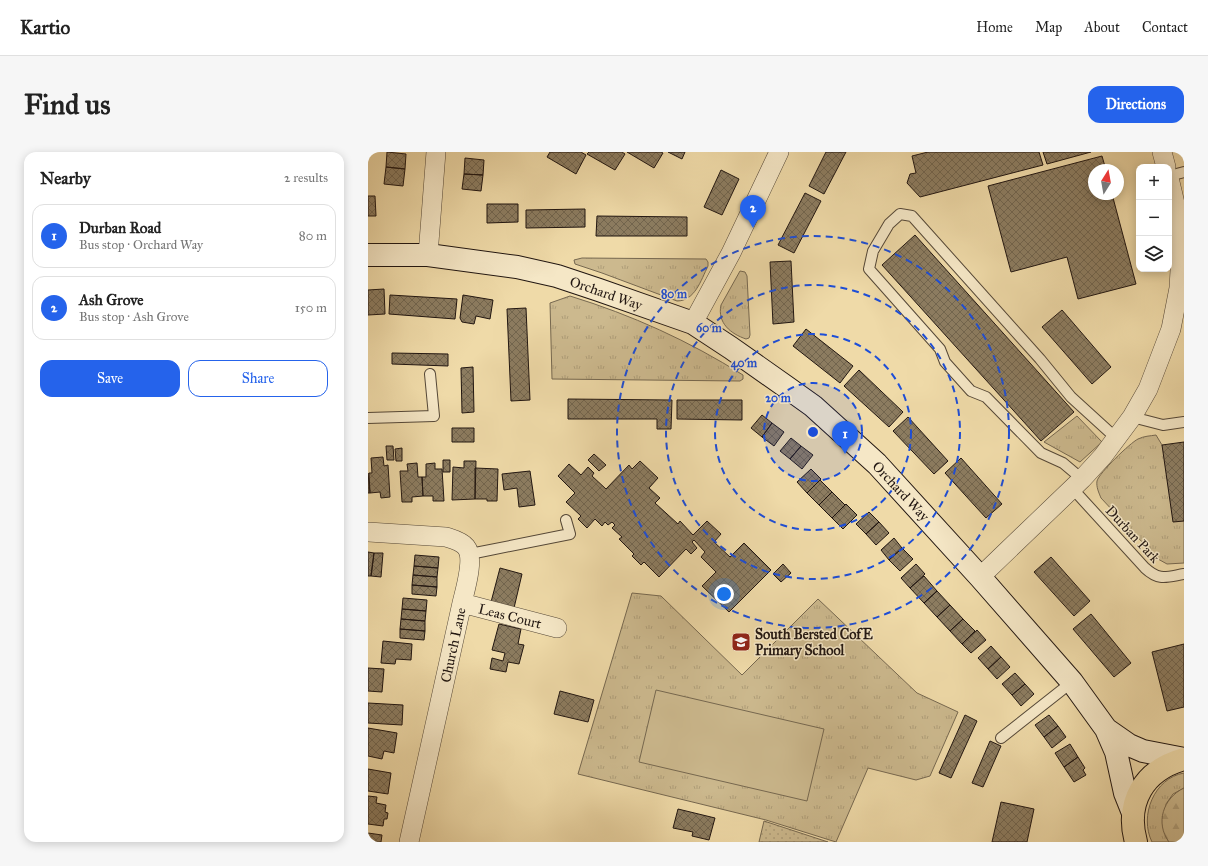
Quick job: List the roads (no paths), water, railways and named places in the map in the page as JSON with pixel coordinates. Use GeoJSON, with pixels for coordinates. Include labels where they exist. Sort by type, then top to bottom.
{"type":"FeatureCollection","features":[{"type":"Feature","properties":{"kind":"main road"},"geometry":{"type":"LineString","coordinates":[[1131,830],[1138,794],[1146,781],[1171,763],[1184,759]]}},
{"type":"Feature","properties":{"kind":"street"},"geometry":{"type":"LineString","coordinates":[[428,255],[436,152]]}},
{"type":"Feature","properties":{"kind":"street"},"geometry":{"type":"LineString","coordinates":[[693,324],[731,253],[780,152]]}},
{"type":"Feature","properties":{"kind":"street"},"geometry":{"type":"LineString","coordinates":[[1162,152],[1165,164]]}},
{"type":"Feature","properties":{"kind":"street"},"geometry":{"type":"LineString","coordinates":[[980,577],[1077,484],[1103,456],[1132,416],[1148,389],[1170,329],[1179,288],[1181,253],[1177,212],[1172,190]]}},
{"type":"Feature","properties":{"kind":"street","name":"Orchard Way"},"geometry":{"type":"LineString","coordinates":[[368,255],[428,255],[517,267],[546,273],[599,290],[693,324],[731,348],[813,406],[876,464],[980,577],[1072,682],[1106,729]]}},
{"type":"Feature","properties":{"kind":"street"},"geometry":{"type":"LineString","coordinates":[[368,532],[446,537],[466,546],[470,554]]}},
{"type":"Feature","properties":{"kind":"street","name":"Church Lane"},"geometry":{"type":"LineString","coordinates":[[409,842],[470,566],[470,554]]}},
{"type":"Feature","properties":{"kind":"street","name":"Leas Court"},"geometry":{"type":"LineString","coordinates":[[462,603],[557,628]]}},
{"type":"Feature","properties":{"kind":"street"},"geometry":{"type":"LineString","coordinates":[[1106,729],[1129,745],[1144,751],[1184,759]]}},
{"type":"Feature","properties":{"kind":"street"},"geometry":{"type":"LineString","coordinates":[[1106,729],[1116,752],[1131,830]]}},
{"type":"Feature","properties":{"kind":"lane"},"geometry":{"type":"LineString","coordinates":[[1172,176],[1184,172]]}},
{"type":"Feature","properties":{"kind":"lane"},"geometry":{"type":"LineString","coordinates":[[1077,484],[1063,463],[1041,453],[986,397],[971,391],[946,362],[940,349],[869,269],[873,251],[889,224],[900,214],[912,216],[1035,354],[1071,397],[1116,438]]}},
{"type":"Feature","properties":{"kind":"lane"},"geometry":{"type":"LineString","coordinates":[[368,418],[434,416],[430,374]]}},
{"type":"Feature","properties":{"kind":"lane"},"geometry":{"type":"LineString","coordinates":[[1132,416],[1163,425],[1184,422]]}},
{"type":"Feature","properties":{"kind":"lane","name":"Durban Park"},"geometry":{"type":"LineString","coordinates":[[1077,484],[1153,576],[1166,577],[1184,574]]}},
{"type":"Feature","properties":{"kind":"lane"},"geometry":{"type":"LineString","coordinates":[[470,554],[570,534],[566,520]]}},
{"type":"Feature","properties":{"kind":"lane"},"geometry":{"type":"LineString","coordinates":[[1001,738],[1072,682]]}},
{"type":"Feature","properties":{"kind":"place","name":"Ash Grove"},"geometry":{"type":"Point","coordinates":[753,228]}},
{"type":"Feature","properties":{"kind":"place","name":"Durban Road"},"geometry":{"type":"Point","coordinates":[845,454]}},
{"type":"Feature","properties":{"kind":"place","name":"South Bersted CofE Primary School"},"geometry":{"type":"Point","coordinates":[741,642]}}]}
